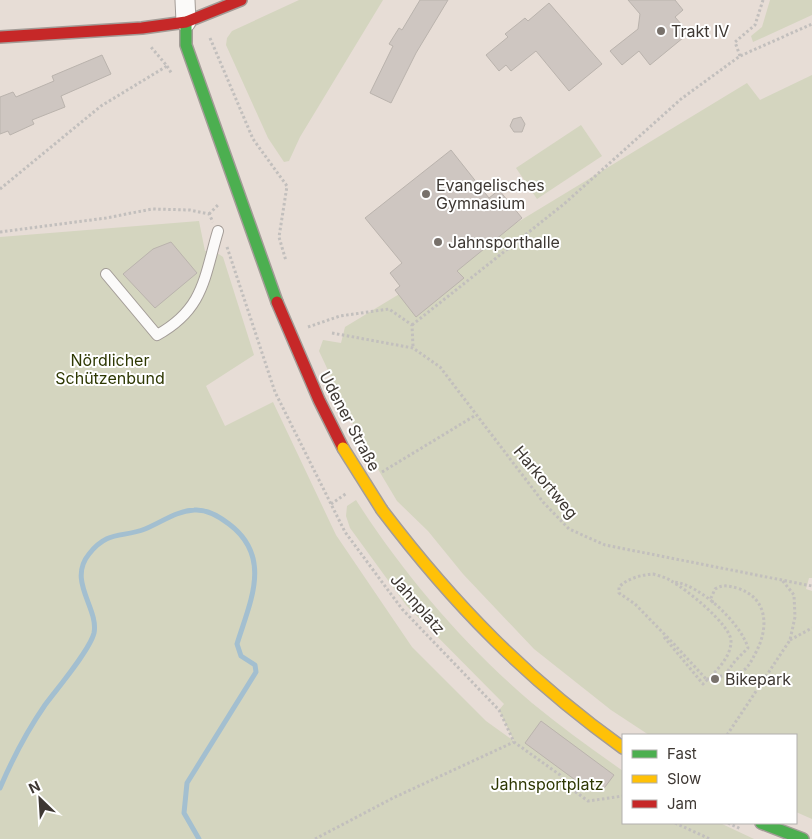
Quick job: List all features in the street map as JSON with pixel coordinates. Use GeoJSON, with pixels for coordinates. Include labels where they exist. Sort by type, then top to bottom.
{"type":"FeatureCollection","features":[{"type":"Feature","properties":{"kind":"main road"},"geometry":{"type":"LineString","coordinates":[[0,37],[142,28],[186,22],[241,0]]}},
{"type":"Feature","properties":{"kind":"main road","name":"Udener Straße"},"geometry":{"type":"LineString","coordinates":[[186,22],[186,45],[288,331],[313,392],[343,448],[382,510],[443,589],[511,660],[594,728],[622,747]]}},
{"type":"Feature","properties":{"kind":"main road"},"geometry":{"type":"LineString","coordinates":[[764,824],[804,839]]}},
{"type":"Feature","properties":{"kind":"street"},"geometry":{"type":"LineString","coordinates":[[185,0],[186,22]]}},
{"type":"Feature","properties":{"kind":"lane"},"geometry":{"type":"LineString","coordinates":[[106,274],[157,335],[190,311],[203,287],[218,231]]}},
{"type":"Feature","properties":{"kind":"path"},"geometry":{"type":"LineString","coordinates":[[740,56],[735,42],[755,25],[762,0]]}},
{"type":"Feature","properties":{"kind":"path"},"geometry":{"type":"LineString","coordinates":[[412,326],[564,204],[681,100],[740,56],[812,24]]}},
{"type":"Feature","properties":{"kind":"path"},"geometry":{"type":"LineString","coordinates":[[210,38],[253,139],[287,186],[279,237],[287,264]]}},
{"type":"Feature","properties":{"kind":"path"},"geometry":{"type":"LineString","coordinates":[[0,189],[101,106],[167,66],[157,55]]}},
{"type":"Feature","properties":{"kind":"path"},"geometry":{"type":"LineString","coordinates":[[0,232],[106,218],[152,209],[190,210],[208,214],[218,205]]}},
{"type":"Feature","properties":{"kind":"path","name":"Jahnplatz"},"geometry":{"type":"LineString","coordinates":[[208,214],[231,255],[275,392],[345,532],[402,609],[499,710],[514,742]]}},
{"type":"Feature","properties":{"kind":"path"},"geometry":{"type":"LineString","coordinates":[[302,319],[305,328],[340,316],[389,309],[412,326]]}},
{"type":"Feature","properties":{"kind":"path"},"geometry":{"type":"LineString","coordinates":[[412,326],[413,348]]}},
{"type":"Feature","properties":{"kind":"path","name":"Harkortweg"},"geometry":{"type":"LineString","coordinates":[[332,333],[413,348],[440,367],[543,502],[569,530],[605,544],[812,586]]}},
{"type":"Feature","properties":{"kind":"path"},"geometry":{"type":"LineString","coordinates":[[376,476],[476,415]]}},
{"type":"Feature","properties":{"kind":"path"},"geometry":{"type":"LineString","coordinates":[[331,504],[351,491]]}},
{"type":"Feature","properties":{"kind":"path"},"geometry":{"type":"LineString","coordinates":[[707,680],[635,604],[621,596],[619,586],[642,575],[653,574],[696,588],[732,619],[748,648],[735,661],[725,676]]}},
{"type":"Feature","properties":{"kind":"path"},"geometry":{"type":"LineString","coordinates":[[728,734],[790,640],[795,617],[794,595],[782,580]]}},
{"type":"Feature","properties":{"kind":"path"},"geometry":{"type":"LineString","coordinates":[[674,582],[719,620],[729,633],[731,641],[722,666],[707,680]]}},
{"type":"Feature","properties":{"kind":"path"},"geometry":{"type":"LineString","coordinates":[[707,680],[738,674],[749,665],[764,632],[763,612],[759,602],[752,596],[729,586],[715,588],[711,598],[713,603]]}},
{"type":"Feature","properties":{"kind":"path"},"geometry":{"type":"LineString","coordinates":[[790,640],[812,628]]}},
{"type":"Feature","properties":{"kind":"path"},"geometry":{"type":"LineString","coordinates":[[315,839],[393,798],[514,742],[560,775],[566,785],[588,801],[622,796]]}},
{"type":"Feature","properties":{"kind":"path"},"geometry":{"type":"LineString","coordinates":[[678,824],[710,839]]}},
{"type":"Feature","properties":{"kind":"green space"},"geometry":{"type":"Polygon","coordinates":[[[299,0],[383,0],[300,137],[289,161],[284,162],[268,138],[226,45],[227,38],[232,31],[299,0]]]}},
{"type":"Feature","properties":{"kind":"green space"},"geometry":{"type":"Polygon","coordinates":[[[770,0],[812,0],[812,15],[753,42],[751,36],[762,27],[770,0]]]}},
{"type":"Feature","properties":{"kind":"green space"},"geometry":{"type":"Polygon","coordinates":[[[812,75],[812,578],[809,578],[806,589],[812,591],[812,819],[797,812],[797,734],[647,734],[611,710],[534,649],[463,574],[428,531],[397,501],[360,439],[319,351],[323,340],[341,343],[345,327],[747,83],[760,100],[812,75]]]}},
{"type":"Feature","properties":{"kind":"green space"},"geometry":{"type":"Polygon","coordinates":[[[581,125],[602,156],[537,199],[516,168],[581,125]]]}},
{"type":"Feature","properties":{"kind":"green space"},"geometry":{"type":"Polygon","coordinates":[[[199,221],[205,251],[217,253],[223,257],[254,355],[206,386],[225,426],[273,402],[336,535],[412,647],[486,721],[514,741],[499,710],[504,704],[406,605],[350,528],[346,516],[347,506],[356,500],[394,555],[436,608],[459,633],[532,703],[622,770],[622,824],[722,824],[754,839],[0,839],[0,237],[199,221]]]}},
{"type":"Feature","properties":{"kind":"building"},"geometry":{"type":"Polygon","coordinates":[[[420,0],[448,0],[416,53],[391,103],[370,93],[393,46],[389,44],[399,28],[402,30],[420,0]]]}},
{"type":"Feature","properties":{"kind":"building","name":"Trakt IV"},"geometry":{"type":"Polygon","coordinates":[[[628,0],[675,0],[683,10],[675,17],[689,33],[650,65],[639,51],[622,65],[610,51],[638,29],[640,14],[628,0]]]}},
{"type":"Feature","properties":{"kind":"building"},"geometry":{"type":"Polygon","coordinates":[[[549,3],[602,64],[569,91],[536,51],[511,71],[506,65],[499,71],[486,55],[508,37],[505,34],[525,18],[528,21],[549,3]]]}},
{"type":"Feature","properties":{"kind":"building"},"geometry":{"type":"Polygon","coordinates":[[[102,55],[111,74],[61,96],[65,107],[32,120],[34,124],[10,135],[8,131],[0,134],[0,97],[13,92],[16,97],[54,81],[52,76],[102,55]]]}},
{"type":"Feature","properties":{"kind":"building"},"geometry":{"type":"Polygon","coordinates":[[[521,117],[525,124],[522,132],[514,132],[510,126],[513,119],[521,117]]]}},
{"type":"Feature","properties":{"kind":"building","name":"Jahnsporthalle"},"geometry":{"type":"Polygon","coordinates":[[[451,150],[489,198],[499,190],[522,218],[457,271],[464,278],[416,317],[395,290],[400,286],[390,273],[402,263],[365,218],[451,150]]]}},
{"type":"Feature","properties":{"kind":"building"},"geometry":{"type":"Polygon","coordinates":[[[171,242],[197,273],[155,308],[123,274],[153,249],[171,242]]]}},
{"type":"Feature","properties":{"kind":"building"},"geometry":{"type":"Polygon","coordinates":[[[541,721],[614,775],[602,791],[586,780],[582,785],[525,743],[541,721]]]}},
{"type":"Feature","properties":{"kind":"waterway"},"geometry":{"type":"LineString","coordinates":[[0,788],[32,725],[80,659],[94,633],[92,614],[82,584],[81,574],[83,564],[89,554],[96,546],[109,538],[137,532],[181,512],[194,510],[208,512],[229,524],[243,537],[251,551],[254,565],[252,596],[237,644],[241,656],[255,665],[256,672],[187,783],[184,813],[199,839]]}},
{"type":"Feature","properties":{"kind":"traffic: fast"},"geometry":{"type":"LineString","coordinates":[[186,22],[186,45],[277,302]]}},
{"type":"Feature","properties":{"kind":"traffic: fast"},"geometry":{"type":"LineString","coordinates":[[764,824],[803,839]]}},
{"type":"Feature","properties":{"kind":"traffic: slow"},"geometry":{"type":"LineString","coordinates":[[343,448],[382,510]]}},
{"type":"Feature","properties":{"kind":"traffic: slow"},"geometry":{"type":"LineString","coordinates":[[382,510],[436,577],[493,638],[555,695],[622,747]]}},
{"type":"Feature","properties":{"kind":"traffic: jam"},"geometry":{"type":"LineString","coordinates":[[0,37],[142,28],[186,22],[241,0]]}},
{"type":"Feature","properties":{"kind":"traffic: jam"},"geometry":{"type":"LineString","coordinates":[[277,302],[319,400],[343,448]]}},
{"type":"Feature","properties":{"kind":"place","name":"Trakt IV"},"geometry":{"type":"Point","coordinates":[661,31]}},
{"type":"Feature","properties":{"kind":"place","name":"Evangelisches Gymnasium"},"geometry":{"type":"Point","coordinates":[426,194]}},
{"type":"Feature","properties":{"kind":"place","name":"Jahnsporthalle"},"geometry":{"type":"Point","coordinates":[438,242]}},
{"type":"Feature","properties":{"kind":"place","name":"Bikepark"},"geometry":{"type":"Point","coordinates":[715,679]}},
{"type":"Feature","properties":{"kind":"park label","name":"Nördlicher Schützenbund"},"geometry":{"type":"Point","coordinates":[110,369]}},
{"type":"Feature","properties":{"kind":"park label","name":"Jahnsportplatz"},"geometry":{"type":"Point","coordinates":[547,784]}}]}
